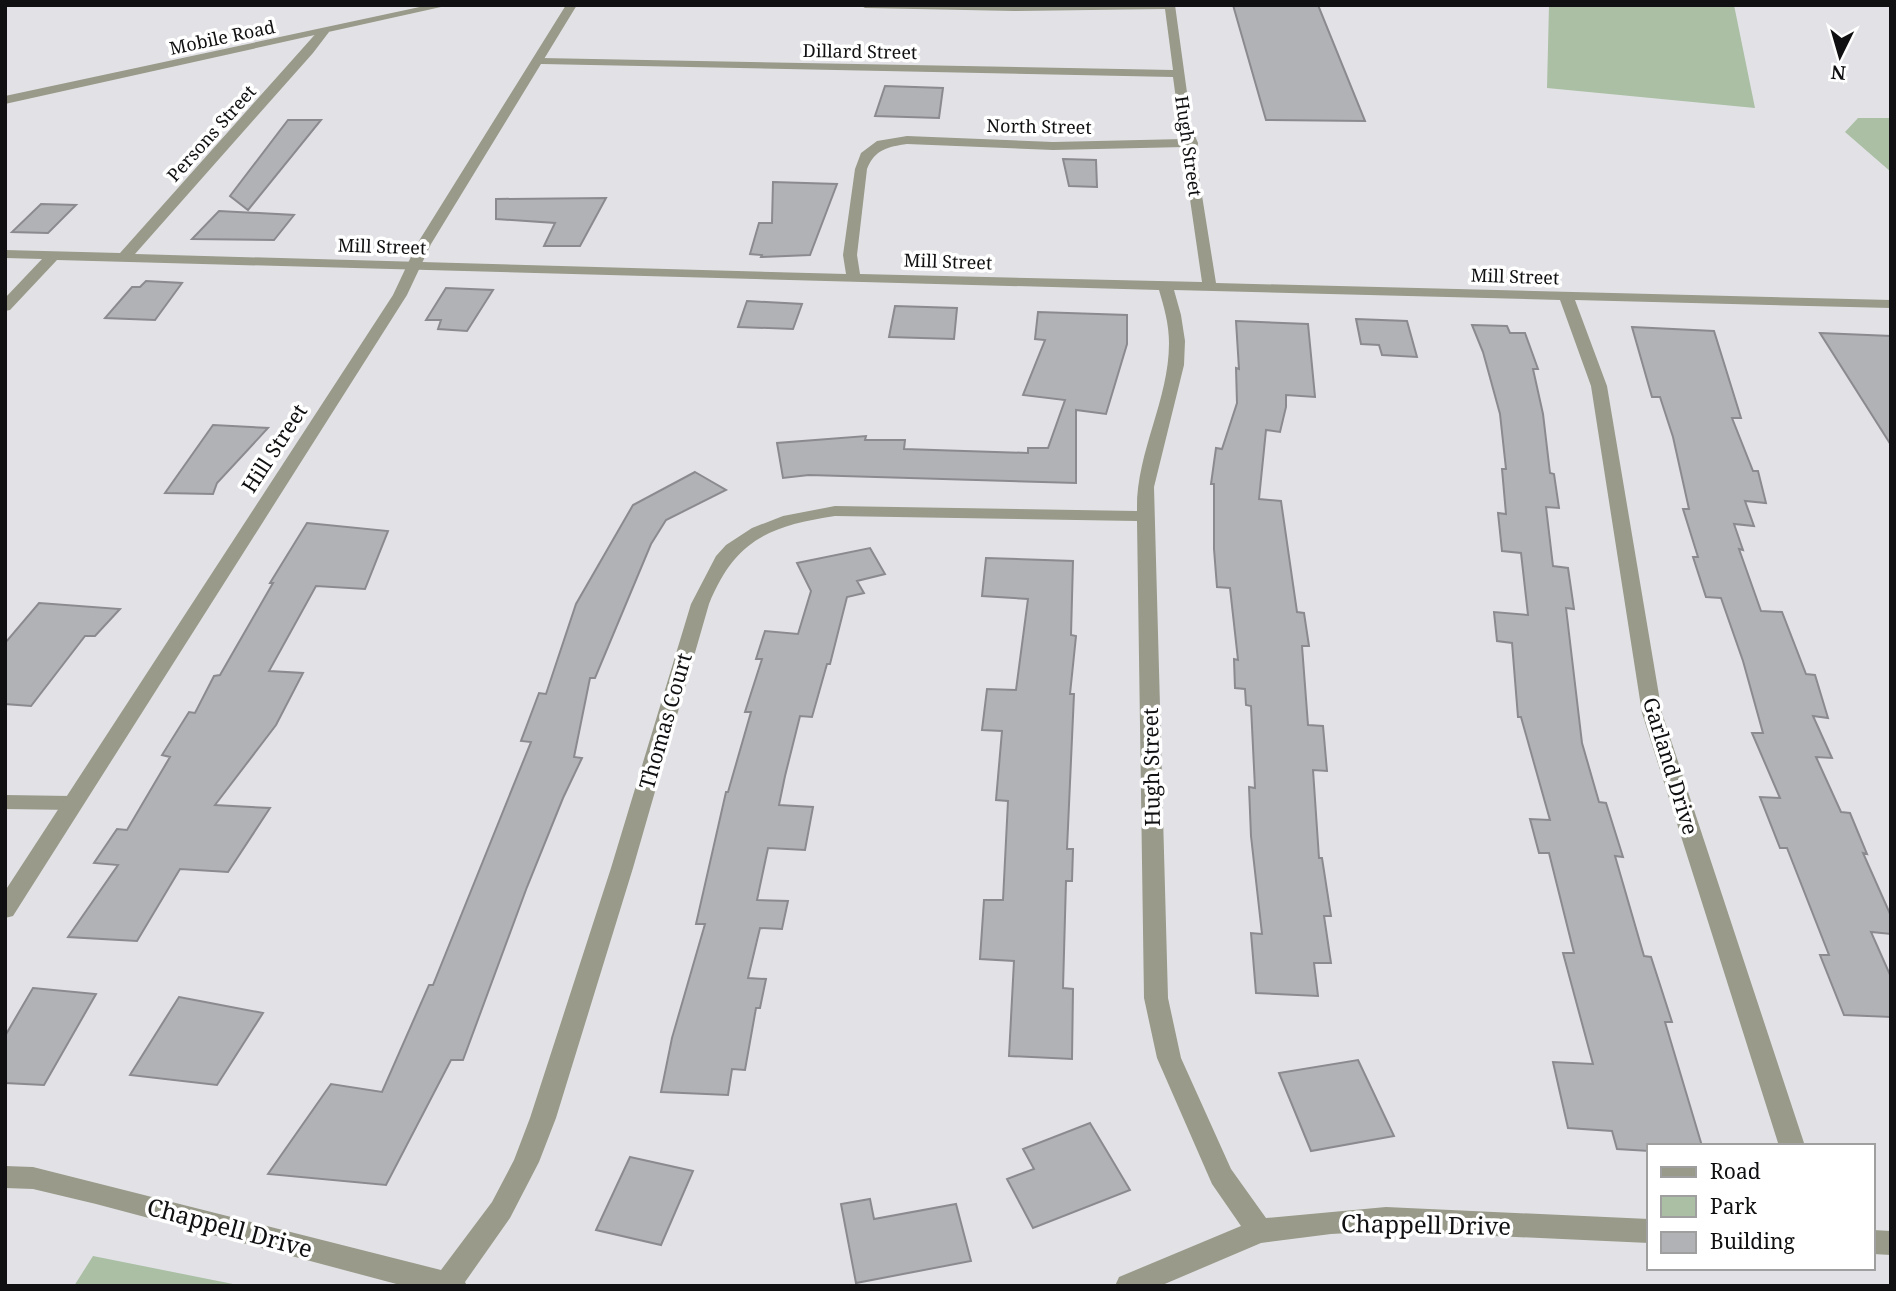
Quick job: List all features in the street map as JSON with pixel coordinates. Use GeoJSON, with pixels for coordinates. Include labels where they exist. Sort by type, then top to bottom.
{"type":"FeatureCollection","features":[{"type":"Feature","properties":{"kind":"street","name":"Mobile Road"},"geometry":{"type":"LineString","coordinates":[[5,100],[445,5]]}},
{"type":"Feature","properties":{"kind":"street","name":"Hill Street"},"geometry":{"type":"LineString","coordinates":[[5,910],[400,295],[424,244],[528,75],[541,61],[544,50],[572,5]]}},
{"type":"Feature","properties":{"kind":"street"},"geometry":{"type":"LineString","coordinates":[[865,5],[1001,8],[1170,6]]}},
{"type":"Feature","properties":{"kind":"street","name":"Hugh Street"},"geometry":{"type":"LineString","coordinates":[[1170,6],[1186,129],[1192,143],[1190,158],[1204,263],[1210,287]]}},
{"type":"Feature","properties":{"kind":"street","name":"Persons Street"},"geometry":{"type":"LineString","coordinates":[[124,257],[309,51],[323,32]]}},
{"type":"Feature","properties":{"kind":"street","name":"Dillard Street"},"geometry":{"type":"LineString","coordinates":[[541,61],[1179,74]]}},
{"type":"Feature","properties":{"kind":"street","name":"North Street"},"geometry":{"type":"LineString","coordinates":[[854,278],[850,256],[861,169],[872,149],[886,142],[907,140],[1053,146],[1192,143]]}},
{"type":"Feature","properties":{"kind":"street","name":"Mill Street"},"geometry":{"type":"LineString","coordinates":[[5,254],[1891,304]]}},
{"type":"Feature","properties":{"kind":"street"},"geometry":{"type":"LineString","coordinates":[[5,307],[54,255]]}},
{"type":"Feature","properties":{"kind":"street","name":"Hugh Street"},"geometry":{"type":"LineString","coordinates":[[1165,286],[1175,312],[1179,354],[1174,381],[1149,456],[1145,487],[1156,998],[1169,1058],[1210,1152],[1221,1176],[1259,1231]]}},
{"type":"Feature","properties":{"kind":"street","name":"Garland Drive"},"geometry":{"type":"LineString","coordinates":[[1566,296],[1599,386],[1652,713],[1791,1144]]}},
{"type":"Feature","properties":{"kind":"street","name":"Thomas Court"},"geometry":{"type":"LineString","coordinates":[[450,1285],[501,1210],[526,1162],[543,1118],[622,868],[700,604],[713,572],[724,557],[754,534],[812,514],[835,511],[1146,516]]}},
{"type":"Feature","properties":{"kind":"street"},"geometry":{"type":"LineString","coordinates":[[5,802],[72,803]]}},
{"type":"Feature","properties":{"kind":"street","name":"Chappell Drive"},"geometry":{"type":"LineString","coordinates":[[5,1177],[33,1178],[96,1193],[450,1285]]}},
{"type":"Feature","properties":{"kind":"street","name":"Chappell Drive"},"geometry":{"type":"LineString","coordinates":[[1129,1286],[1259,1231],[1331,1222],[1386,1219],[1647,1231]]}},
{"type":"Feature","properties":{"kind":"green space"},"geometry":{"type":"Polygon","coordinates":[[[1549,5],[1734,5],[1755,108],[1547,88],[1549,5]]]}},
{"type":"Feature","properties":{"kind":"green space"},"geometry":{"type":"Polygon","coordinates":[[[1858,118],[1891,118],[1891,172],[1845,132],[1858,118]]]}},
{"type":"Feature","properties":{"kind":"green space"},"geometry":{"type":"Polygon","coordinates":[[[93,1256],[243,1286],[74,1286],[93,1256]]]}},
{"type":"Feature","properties":{"kind":"building"},"geometry":{"type":"Polygon","coordinates":[[[1233,5],[1318,5],[1365,121],[1266,120],[1233,5]]]}},
{"type":"Feature","properties":{"kind":"building"},"geometry":{"type":"Polygon","coordinates":[[[885,86],[943,88],[939,118],[875,116],[885,86]]]}},
{"type":"Feature","properties":{"kind":"building"},"geometry":{"type":"Polygon","coordinates":[[[288,120],[321,120],[248,210],[230,196],[288,120]]]}},
{"type":"Feature","properties":{"kind":"building"},"geometry":{"type":"Polygon","coordinates":[[[1063,159],[1096,160],[1097,187],[1069,186],[1063,159]]]}},
{"type":"Feature","properties":{"kind":"building"},"geometry":{"type":"Polygon","coordinates":[[[773,182],[837,184],[810,255],[761,257],[762,255],[750,254],[759,223],[772,223],[773,182]]]}},
{"type":"Feature","properties":{"kind":"building"},"geometry":{"type":"Polygon","coordinates":[[[606,198],[580,246],[544,246],[555,223],[496,219],[496,199],[606,198]]]}},
{"type":"Feature","properties":{"kind":"building"},"geometry":{"type":"Polygon","coordinates":[[[41,204],[76,205],[48,233],[12,232],[41,204]]]}},
{"type":"Feature","properties":{"kind":"building"},"geometry":{"type":"Polygon","coordinates":[[[219,211],[294,215],[274,240],[192,239],[219,211]]]}},
{"type":"Feature","properties":{"kind":"building"},"geometry":{"type":"Polygon","coordinates":[[[146,281],[182,283],[155,320],[105,318],[132,287],[140,287],[146,281]]]}},
{"type":"Feature","properties":{"kind":"building"},"geometry":{"type":"Polygon","coordinates":[[[446,288],[493,290],[467,331],[438,329],[441,320],[426,320],[446,288]]]}},
{"type":"Feature","properties":{"kind":"building"},"geometry":{"type":"Polygon","coordinates":[[[747,301],[802,304],[793,329],[738,327],[747,301]]]}},
{"type":"Feature","properties":{"kind":"building"},"geometry":{"type":"Polygon","coordinates":[[[895,306],[957,308],[954,339],[889,337],[895,306]]]}},
{"type":"Feature","properties":{"kind":"building"},"geometry":{"type":"Polygon","coordinates":[[[1038,312],[1127,315],[1127,344],[1106,414],[1076,410],[1076,483],[809,475],[783,478],[777,443],[866,436],[865,440],[905,440],[904,449],[1028,453],[1028,448],[1048,448],[1065,400],[1023,395],[1045,340],[1035,339],[1038,312]]]}},
{"type":"Feature","properties":{"kind":"building"},"geometry":{"type":"Polygon","coordinates":[[[1356,319],[1407,321],[1417,357],[1382,355],[1379,345],[1361,344],[1356,319]]]}},
{"type":"Feature","properties":{"kind":"building"},"geometry":{"type":"Polygon","coordinates":[[[1236,321],[1308,324],[1315,397],[1286,395],[1280,432],[1266,430],[1259,499],[1281,501],[1297,612],[1304,613],[1309,646],[1302,646],[1308,725],[1323,726],[1327,771],[1313,770],[1319,858],[1322,858],[1331,916],[1324,916],[1331,963],[1314,963],[1318,996],[1256,993],[1251,933],[1262,934],[1251,836],[1249,787],[1255,788],[1251,706],[1246,705],[1245,689],[1235,688],[1234,659],[1238,660],[1230,588],[1217,587],[1214,484],[1211,484],[1216,448],[1222,449],[1237,403],[1236,368],[1239,369],[1236,321]]]}},
{"type":"Feature","properties":{"kind":"building"},"geometry":{"type":"Polygon","coordinates":[[[1472,325],[1507,326],[1510,333],[1525,333],[1538,369],[1533,369],[1543,414],[1550,473],[1554,474],[1559,508],[1546,507],[1553,566],[1568,568],[1574,609],[1566,608],[1582,743],[1599,802],[1606,803],[1623,857],[1615,856],[1644,956],[1651,957],[1672,1022],[1665,1022],[1701,1144],[1647,1144],[1647,1151],[1617,1149],[1612,1131],[1568,1128],[1553,1062],[1593,1064],[1563,953],[1574,953],[1549,853],[1539,853],[1530,819],[1550,820],[1521,717],[1518,717],[1512,643],[1497,641],[1494,612],[1528,615],[1521,553],[1502,551],[1498,513],[1506,514],[1502,469],[1506,469],[1500,414],[1483,352],[1472,325]]]}},
{"type":"Feature","properties":{"kind":"building"},"geometry":{"type":"Polygon","coordinates":[[[1632,327],[1714,331],[1741,418],[1732,418],[1753,471],[1758,471],[1766,503],[1745,501],[1754,526],[1734,524],[1743,550],[1739,549],[1761,611],[1782,612],[1806,674],[1815,675],[1828,718],[1813,716],[1832,758],[1816,757],[1841,812],[1850,813],[1867,854],[1863,853],[1891,916],[1891,934],[1871,932],[1891,977],[1891,1017],[1844,1015],[1820,955],[1829,955],[1787,848],[1780,848],[1760,797],[1780,798],[1752,733],[1763,733],[1743,661],[1721,598],[1706,597],[1693,557],[1698,557],[1683,509],[1689,509],[1673,437],[1660,397],[1652,397],[1632,327]]]}},
{"type":"Feature","properties":{"kind":"building"},"geometry":{"type":"Polygon","coordinates":[[[1820,333],[1891,336],[1891,445],[1820,333]]]}},
{"type":"Feature","properties":{"kind":"building"},"geometry":{"type":"Polygon","coordinates":[[[213,425],[268,428],[217,483],[213,494],[165,493],[213,425]]]}},
{"type":"Feature","properties":{"kind":"building"},"geometry":{"type":"Polygon","coordinates":[[[695,472],[726,490],[666,520],[651,544],[595,678],[590,678],[574,757],[582,758],[527,887],[463,1060],[451,1060],[386,1185],[268,1174],[331,1084],[382,1092],[429,985],[433,985],[531,742],[521,741],[539,693],[546,694],[576,604],[633,505],[695,472]]]}},
{"type":"Feature","properties":{"kind":"building"},"geometry":{"type":"Polygon","coordinates":[[[307,523],[388,531],[365,589],[316,586],[269,671],[303,673],[276,725],[215,805],[270,808],[228,872],[180,869],[137,941],[68,937],[118,865],[94,863],[117,829],[127,830],[170,757],[162,755],[189,712],[195,713],[214,676],[220,675],[273,583],[270,583],[307,523]]]}},
{"type":"Feature","properties":{"kind":"building"},"geometry":{"type":"Polygon","coordinates":[[[870,548],[885,574],[857,581],[864,593],[847,597],[830,664],[827,664],[812,717],[800,716],[785,776],[779,805],[813,807],[805,850],[768,848],[757,900],[788,901],[782,929],[760,928],[748,978],[766,979],[760,1008],[756,1008],[745,1070],[732,1069],[728,1095],[661,1092],[672,1038],[705,924],[696,924],[726,792],[751,712],[745,712],[762,659],[756,659],[765,631],[798,634],[811,591],[797,563],[870,548]]]}},
{"type":"Feature","properties":{"kind":"building"},"geometry":{"type":"Polygon","coordinates":[[[986,558],[1073,561],[1071,635],[1076,636],[1070,694],[1074,694],[1067,849],[1073,849],[1072,881],[1066,881],[1063,988],[1073,989],[1072,1059],[1009,1056],[1014,961],[980,959],[984,900],[1003,900],[1008,801],[996,800],[1002,731],[982,730],[987,689],[1016,690],[1028,599],[982,596],[986,558]]]}},
{"type":"Feature","properties":{"kind":"building"},"geometry":{"type":"Polygon","coordinates":[[[39,603],[120,609],[95,636],[85,636],[31,706],[5,704],[5,643],[39,603]]]}},
{"type":"Feature","properties":{"kind":"building"},"geometry":{"type":"Polygon","coordinates":[[[33,988],[96,994],[44,1085],[5,1083],[5,1036],[33,988]]]}},
{"type":"Feature","properties":{"kind":"building"},"geometry":{"type":"Polygon","coordinates":[[[179,997],[263,1013],[217,1085],[130,1075],[179,997]]]}},
{"type":"Feature","properties":{"kind":"building"},"geometry":{"type":"Polygon","coordinates":[[[1358,1060],[1394,1136],[1311,1151],[1279,1073],[1358,1060]]]}},
{"type":"Feature","properties":{"kind":"building"},"geometry":{"type":"Polygon","coordinates":[[[1090,1123],[1130,1190],[1033,1228],[1007,1179],[1034,1169],[1023,1149],[1090,1123]]]}},
{"type":"Feature","properties":{"kind":"building"},"geometry":{"type":"Polygon","coordinates":[[[630,1157],[693,1171],[661,1245],[596,1230],[630,1157]]]}},
{"type":"Feature","properties":{"kind":"building"},"geometry":{"type":"Polygon","coordinates":[[[870,1199],[874,1219],[956,1204],[971,1261],[856,1283],[841,1204],[870,1199]]]}}]}
